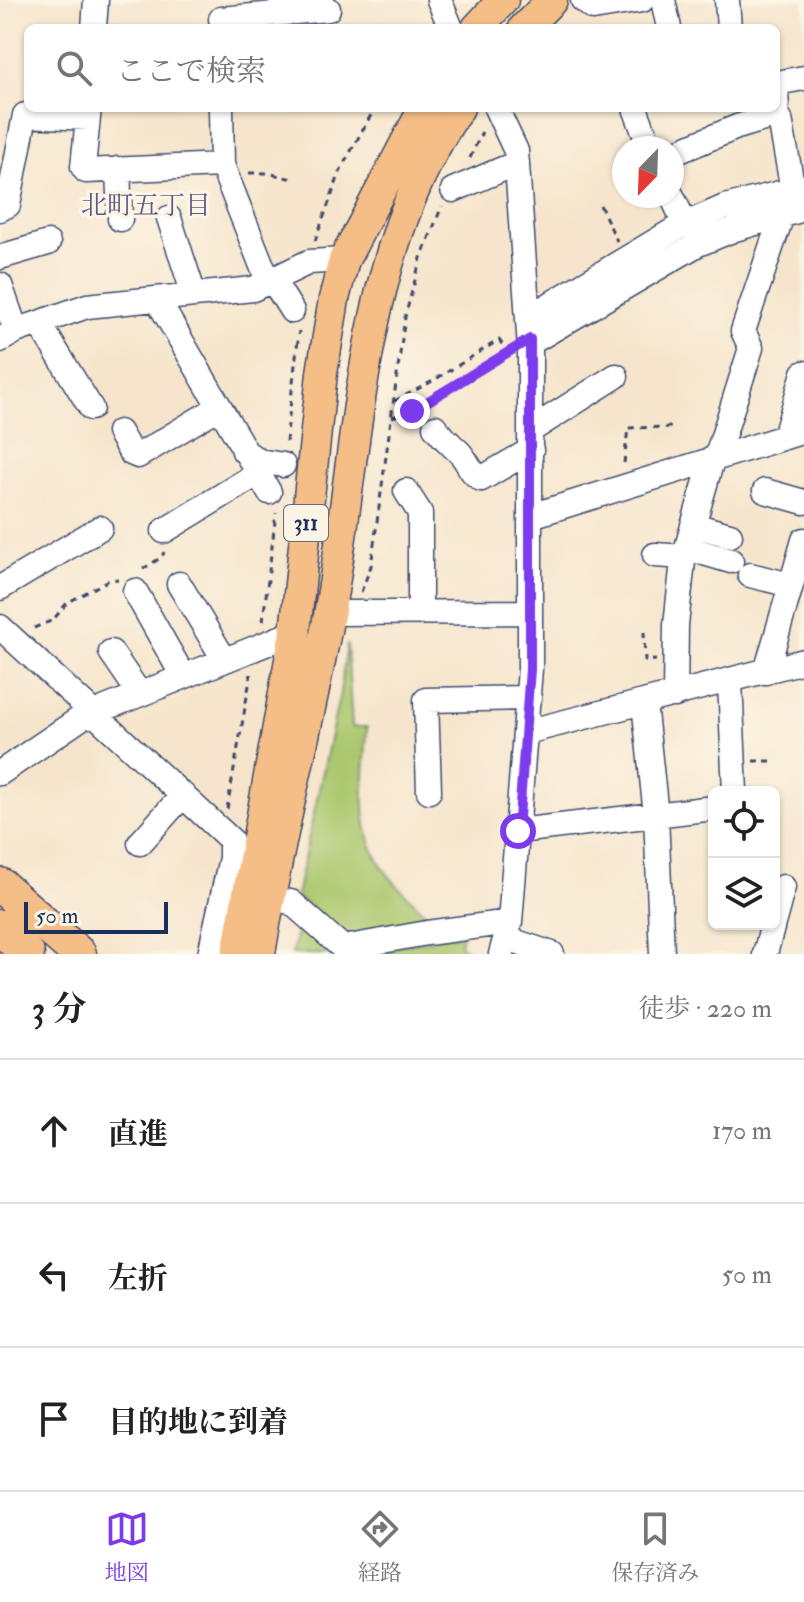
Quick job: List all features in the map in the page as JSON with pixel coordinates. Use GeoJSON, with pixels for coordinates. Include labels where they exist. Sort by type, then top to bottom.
{"type":"FeatureCollection","features":[{"type":"Feature","properties":{"kind":"highway"},"geometry":{"type":"LineString","coordinates":[[0,885],[79,954]]}},
{"type":"Feature","properties":{"kind":"highway"},"geometry":{"type":"LineString","coordinates":[[0,927],[27,954]]}},
{"type":"Feature","properties":{"kind":"main road"},"geometry":{"type":"LineString","coordinates":[[481,24],[503,0]]}},
{"type":"Feature","properties":{"kind":"main road"},"geometry":{"type":"LineString","coordinates":[[528,24],[552,0]]}},
{"type":"Feature","properties":{"kind":"main road","name":"311"},"geometry":{"type":"LineString","coordinates":[[237,954],[295,632],[322,373],[334,299],[344,260],[422,112]]}},
{"type":"Feature","properties":{"kind":"main road","name":"311"},"geometry":{"type":"LineString","coordinates":[[260,954],[329,613],[354,438],[385,273],[418,184],[457,112]]}},
{"type":"Feature","properties":{"kind":"street"},"geometry":{"type":"LineString","coordinates":[[94,24],[96,0]]}},
{"type":"Feature","properties":{"kind":"street"},"geometry":{"type":"LineString","coordinates":[[439,0],[449,24]]}},
{"type":"Feature","properties":{"kind":"street"},"geometry":{"type":"LineString","coordinates":[[600,12],[642,0]]}},
{"type":"Feature","properties":{"kind":"street"},"geometry":{"type":"LineString","coordinates":[[663,0],[668,24]]}},
{"type":"Feature","properties":{"kind":"street"},"geometry":{"type":"LineString","coordinates":[[727,0],[729,24]]}},
{"type":"Feature","properties":{"kind":"street"},"geometry":{"type":"LineString","coordinates":[[221,16],[271,21],[328,9]]}},
{"type":"Feature","properties":{"kind":"street"},"geometry":{"type":"LineString","coordinates":[[780,84],[804,78]]}},
{"type":"Feature","properties":{"kind":"street"},"geometry":{"type":"LineString","coordinates":[[221,112],[224,172],[270,280],[292,311]]}},
{"type":"Feature","properties":{"kind":"street"},"geometry":{"type":"LineString","coordinates":[[636,112],[646,136]]}},
{"type":"Feature","properties":{"kind":"street"},"geometry":{"type":"LineString","coordinates":[[675,695],[676,625],[688,544],[712,494],[714,460],[751,348],[743,331],[796,200],[794,142],[777,112]]}},
{"type":"Feature","properties":{"kind":"street"},"geometry":{"type":"LineString","coordinates":[[0,209],[8,205],[25,115],[88,113],[84,170],[224,172]]}},
{"type":"Feature","properties":{"kind":"street"},"geometry":{"type":"LineString","coordinates":[[684,149],[737,127],[777,115]]}},
{"type":"Feature","properties":{"kind":"street"},"geometry":{"type":"LineString","coordinates":[[492,116],[516,151],[531,440],[529,698],[506,938]]}},
{"type":"Feature","properties":{"kind":"street"},"geometry":{"type":"LineString","coordinates":[[453,190],[517,163]]}},
{"type":"Feature","properties":{"kind":"street"},"geometry":{"type":"LineString","coordinates":[[118,169],[120,219]]}},
{"type":"Feature","properties":{"kind":"street"},"geometry":{"type":"LineString","coordinates":[[524,338],[625,259],[685,224],[725,207],[796,200]]}},
{"type":"Feature","properties":{"kind":"street"},"geometry":{"type":"LineString","coordinates":[[524,338],[696,245],[796,200]]}},
{"type":"Feature","properties":{"kind":"street"},"geometry":{"type":"LineString","coordinates":[[678,208],[685,224]]}},
{"type":"Feature","properties":{"kind":"street"},"geometry":{"type":"LineString","coordinates":[[169,218],[194,295]]}},
{"type":"Feature","properties":{"kind":"street"},"geometry":{"type":"LineString","coordinates":[[0,257],[48,243]]}},
{"type":"Feature","properties":{"kind":"street"},"geometry":{"type":"LineString","coordinates":[[19,331],[87,306],[253,289],[309,262],[344,260]]}},
{"type":"Feature","properties":{"kind":"street"},"geometry":{"type":"LineString","coordinates":[[0,285],[19,331],[91,408]]}},
{"type":"Feature","properties":{"kind":"street"},"geometry":{"type":"LineString","coordinates":[[157,299],[263,483],[166,537]]}},
{"type":"Feature","properties":{"kind":"street"},"geometry":{"type":"LineString","coordinates":[[531,516],[794,434],[804,373]]}},
{"type":"Feature","properties":{"kind":"street"},"geometry":{"type":"LineString","coordinates":[[435,427],[449,446],[459,452],[474,475],[481,479],[616,376]]}},
{"type":"Feature","properties":{"kind":"street"},"geometry":{"type":"LineString","coordinates":[[119,432],[131,453],[138,456],[219,407]]}},
{"type":"Feature","properties":{"kind":"street"},"geometry":{"type":"LineString","coordinates":[[244,451],[259,461],[283,465]]}},
{"type":"Feature","properties":{"kind":"street"},"geometry":{"type":"LineString","coordinates":[[406,491],[420,513],[420,613]]}},
{"type":"Feature","properties":{"kind":"street"},"geometry":{"type":"LineString","coordinates":[[765,491],[804,502]]}},
{"type":"Feature","properties":{"kind":"street"},"geometry":{"type":"LineString","coordinates":[[0,588],[100,528]]}},
{"type":"Feature","properties":{"kind":"street"},"geometry":{"type":"LineString","coordinates":[[655,555],[730,535]]}},
{"type":"Feature","properties":{"kind":"street"},"geometry":{"type":"LineString","coordinates":[[688,544],[740,568],[799,563],[766,672]]}},
{"type":"Feature","properties":{"kind":"street"},"geometry":{"type":"LineString","coordinates":[[134,580],[183,676]]}},
{"type":"Feature","properties":{"kind":"street"},"geometry":{"type":"LineString","coordinates":[[179,584],[224,659]]}},
{"type":"Feature","properties":{"kind":"street"},"geometry":{"type":"LineString","coordinates":[[329,613],[530,612]]}},
{"type":"Feature","properties":{"kind":"street"},"geometry":{"type":"LineString","coordinates":[[6,632],[231,840],[232,849],[210,954]]}},
{"type":"Feature","properties":{"kind":"street"},"geometry":{"type":"LineString","coordinates":[[0,773],[81,718],[295,632]]}},
{"type":"Feature","properties":{"kind":"street"},"geometry":{"type":"LineString","coordinates":[[111,652],[139,693]]}},
{"type":"Feature","properties":{"kind":"street"},"geometry":{"type":"LineString","coordinates":[[526,732],[804,661]]}},
{"type":"Feature","properties":{"kind":"street"},"geometry":{"type":"LineString","coordinates":[[730,681],[735,786]]}},
{"type":"Feature","properties":{"kind":"street"},"geometry":{"type":"LineString","coordinates":[[429,791],[426,700],[529,698]]}},
{"type":"Feature","properties":{"kind":"street"},"geometry":{"type":"LineString","coordinates":[[644,703],[656,815],[662,954]]}},
{"type":"Feature","properties":{"kind":"street"},"geometry":{"type":"LineString","coordinates":[[140,843],[183,795]]}},
{"type":"Feature","properties":{"kind":"street"},"geometry":{"type":"LineString","coordinates":[[518,831],[708,809]]}},
{"type":"Feature","properties":{"kind":"street"},"geometry":{"type":"LineString","coordinates":[[271,899],[291,902],[343,948],[427,933],[506,938],[552,954]]}},
{"type":"Feature","properties":{"kind":"street"},"geometry":{"type":"LineString","coordinates":[[765,954],[772,930]]}},
{"type":"Feature","properties":{"kind":"path"},"geometry":{"type":"LineString","coordinates":[[403,337],[405,317],[421,258],[440,210],[492,116]]}},
{"type":"Feature","properties":{"kind":"path"},"geometry":{"type":"LineString","coordinates":[[224,172],[292,179]]}},
{"type":"Feature","properties":{"kind":"path"},"geometry":{"type":"LineString","coordinates":[[600,205],[625,259]]}},
{"type":"Feature","properties":{"kind":"path"},"geometry":{"type":"LineString","coordinates":[[395,401],[499,340],[524,338]]}},
{"type":"Feature","properties":{"kind":"path"},"geometry":{"type":"LineString","coordinates":[[392,417],[412,411],[524,338]]}},
{"type":"Feature","properties":{"kind":"path"},"geometry":{"type":"LineString","coordinates":[[625,487],[624,449],[628,428],[674,427]]}},
{"type":"Feature","properties":{"kind":"path"},"geometry":{"type":"LineString","coordinates":[[223,831],[258,646],[280,492],[263,483]]}},
{"type":"Feature","properties":{"kind":"path"},"geometry":{"type":"LineString","coordinates":[[6,632],[53,620],[67,603],[109,580],[134,580],[162,557],[166,537]]}},
{"type":"Feature","properties":{"kind":"green space"},"geometry":{"type":"Polygon","coordinates":[[[347,644],[352,727],[367,727],[364,802],[369,839],[386,872],[438,926],[348,938],[296,896],[340,693],[347,644]]]}},
{"type":"Feature","properties":{"kind":"green space"},"geometry":{"type":"Polygon","coordinates":[[[300,918],[338,954],[292,954],[300,918]]]}},
{"type":"Feature","properties":{"kind":"green space"},"geometry":{"type":"Polygon","coordinates":[[[462,934],[460,945],[471,954],[352,954],[462,934]]]}},
{"type":"Feature","properties":{"kind":"district","name":"北町五丁目"},"geometry":{"type":"Point","coordinates":[146,206]}},
{"type":"Feature","properties":{"kind":"route"},"geometry":{"type":"LineString","coordinates":[[412,411],[530,339],[530,669],[518,831]]}}]}
